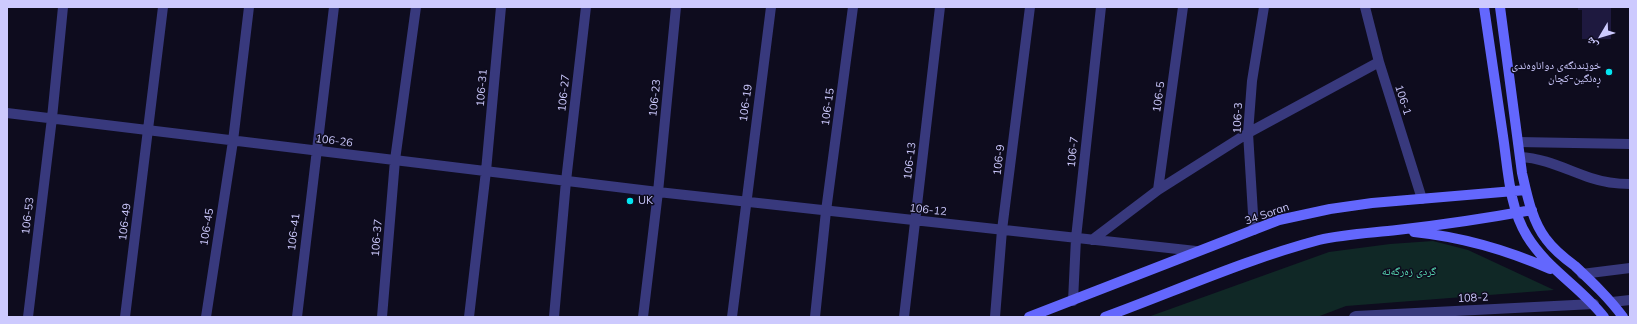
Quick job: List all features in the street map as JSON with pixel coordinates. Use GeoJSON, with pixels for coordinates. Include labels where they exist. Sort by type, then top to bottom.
{"type":"FeatureCollection","features":[{"type":"Feature","properties":{"kind":"main road"},"geometry":{"type":"LineString","coordinates":[[1484,7],[1511,191],[1516,213],[1526,235],[1536,250],[1557,272],[1594,304],[1604,317]]}},
{"type":"Feature","properties":{"kind":"main road"},"geometry":{"type":"LineString","coordinates":[[1500,7],[1520,157],[1526,190],[1532,210],[1545,239],[1612,302],[1623,317]]}},
{"type":"Feature","properties":{"kind":"main road","name":"34 Soran"},"geometry":{"type":"LineString","coordinates":[[1029,317],[1279,220],[1330,209],[1372,203],[1526,190]]}},
{"type":"Feature","properties":{"kind":"main road"},"geometry":{"type":"LineString","coordinates":[[1105,317],[1219,274],[1314,242],[1352,234],[1398,230],[1532,210]]}},
{"type":"Feature","properties":{"kind":"main road"},"geometry":{"type":"LineString","coordinates":[[1398,230],[1431,234],[1490,246],[1527,259],[1557,272]]}},
{"type":"Feature","properties":{"kind":"street","name":"106-53"},"geometry":{"type":"LineString","coordinates":[[28,317],[52,118],[63,7]]}},
{"type":"Feature","properties":{"kind":"street","name":"106-49"},"geometry":{"type":"LineString","coordinates":[[125,317],[163,7]]}},
{"type":"Feature","properties":{"kind":"street","name":"106-45"},"geometry":{"type":"LineString","coordinates":[[206,317],[232,141],[249,7]]}},
{"type":"Feature","properties":{"kind":"street","name":"106-41"},"geometry":{"type":"LineString","coordinates":[[296,317],[334,7]]}},
{"type":"Feature","properties":{"kind":"street","name":"106-37"},"geometry":{"type":"LineString","coordinates":[[382,317],[395,160],[416,7]]}},
{"type":"Feature","properties":{"kind":"street","name":"106-31"},"geometry":{"type":"LineString","coordinates":[[469,317],[486,172],[501,7]]}},
{"type":"Feature","properties":{"kind":"street","name":"106-27"},"geometry":{"type":"LineString","coordinates":[[554,317],[566,181],[586,7]]}},
{"type":"Feature","properties":{"kind":"street","name":"106-23"},"geometry":{"type":"LineString","coordinates":[[643,317],[658,192],[676,7]]}},
{"type":"Feature","properties":{"kind":"street","name":"106-19"},"geometry":{"type":"LineString","coordinates":[[732,317],[745,202],[771,7]]}},
{"type":"Feature","properties":{"kind":"street","name":"106-15"},"geometry":{"type":"LineString","coordinates":[[815,317],[826,211],[853,7]]}},
{"type":"Feature","properties":{"kind":"street","name":"106-13"},"geometry":{"type":"LineString","coordinates":[[904,317],[940,7]]}},
{"type":"Feature","properties":{"kind":"street","name":"106-9"},"geometry":{"type":"LineString","coordinates":[[996,317],[1002,230],[1030,7]]}},
{"type":"Feature","properties":{"kind":"street","name":"106-7"},"geometry":{"type":"LineString","coordinates":[[1073,301],[1076,238],[1101,7]]}},
{"type":"Feature","properties":{"kind":"street","name":"106-5"},"geometry":{"type":"LineString","coordinates":[[1158,190],[1183,7]]}},
{"type":"Feature","properties":{"kind":"street","name":"106-3"},"geometry":{"type":"LineString","coordinates":[[1254,230],[1248,133],[1252,81],[1264,7]]}},
{"type":"Feature","properties":{"kind":"street","name":"106-1"},"geometry":{"type":"LineString","coordinates":[[1364,7],[1379,62],[1422,199]]}},
{"type":"Feature","properties":{"kind":"street"},"geometry":{"type":"LineString","coordinates":[[1092,240],[1158,190],[1248,133],[1379,62]]}},
{"type":"Feature","properties":{"kind":"street","name":"106-26"},"geometry":{"type":"LineString","coordinates":[[7,113],[658,192]]}},
{"type":"Feature","properties":{"kind":"street"},"geometry":{"type":"LineString","coordinates":[[1518,142],[1630,144]]}},
{"type":"Feature","properties":{"kind":"street"},"geometry":{"type":"LineString","coordinates":[[1520,157],[1532,157],[1550,162],[1602,181],[1630,184]]}},
{"type":"Feature","properties":{"kind":"street","name":"106-12"},"geometry":{"type":"LineString","coordinates":[[658,192],[1196,251]]}},
{"type":"Feature","properties":{"kind":"street"},"geometry":{"type":"LineString","coordinates":[[1582,274],[1630,268]]}},
{"type":"Feature","properties":{"kind":"street"},"geometry":{"type":"LineString","coordinates":[[1612,302],[1630,300]]}},
{"type":"Feature","properties":{"kind":"street","name":"108-2"},"geometry":{"type":"LineString","coordinates":[[1354,317],[1594,304]]}},
{"type":"Feature","properties":{"kind":"green space","name":"گردی زەرگەتە"},"geometry":{"type":"Polygon","coordinates":[[[1433,241],[1468,250],[1554,290],[1346,306],[1317,317],[1148,317],[1329,252],[1390,244],[1433,241]]]}},
{"type":"Feature","properties":{"kind":"building"},"geometry":{"type":"Polygon","coordinates":[[[1578,7],[1611,7],[1611,39],[1582,39],[1582,10],[1578,10],[1578,7]]]}},
{"type":"Feature","properties":{"kind":"place","name":"خوێندنگەی دواناوەندی ڕەنگین-کچان"},"geometry":{"type":"Point","coordinates":[1609,72]}},
{"type":"Feature","properties":{"kind":"place","name":"UK"},"geometry":{"type":"Point","coordinates":[630,201]}}]}
